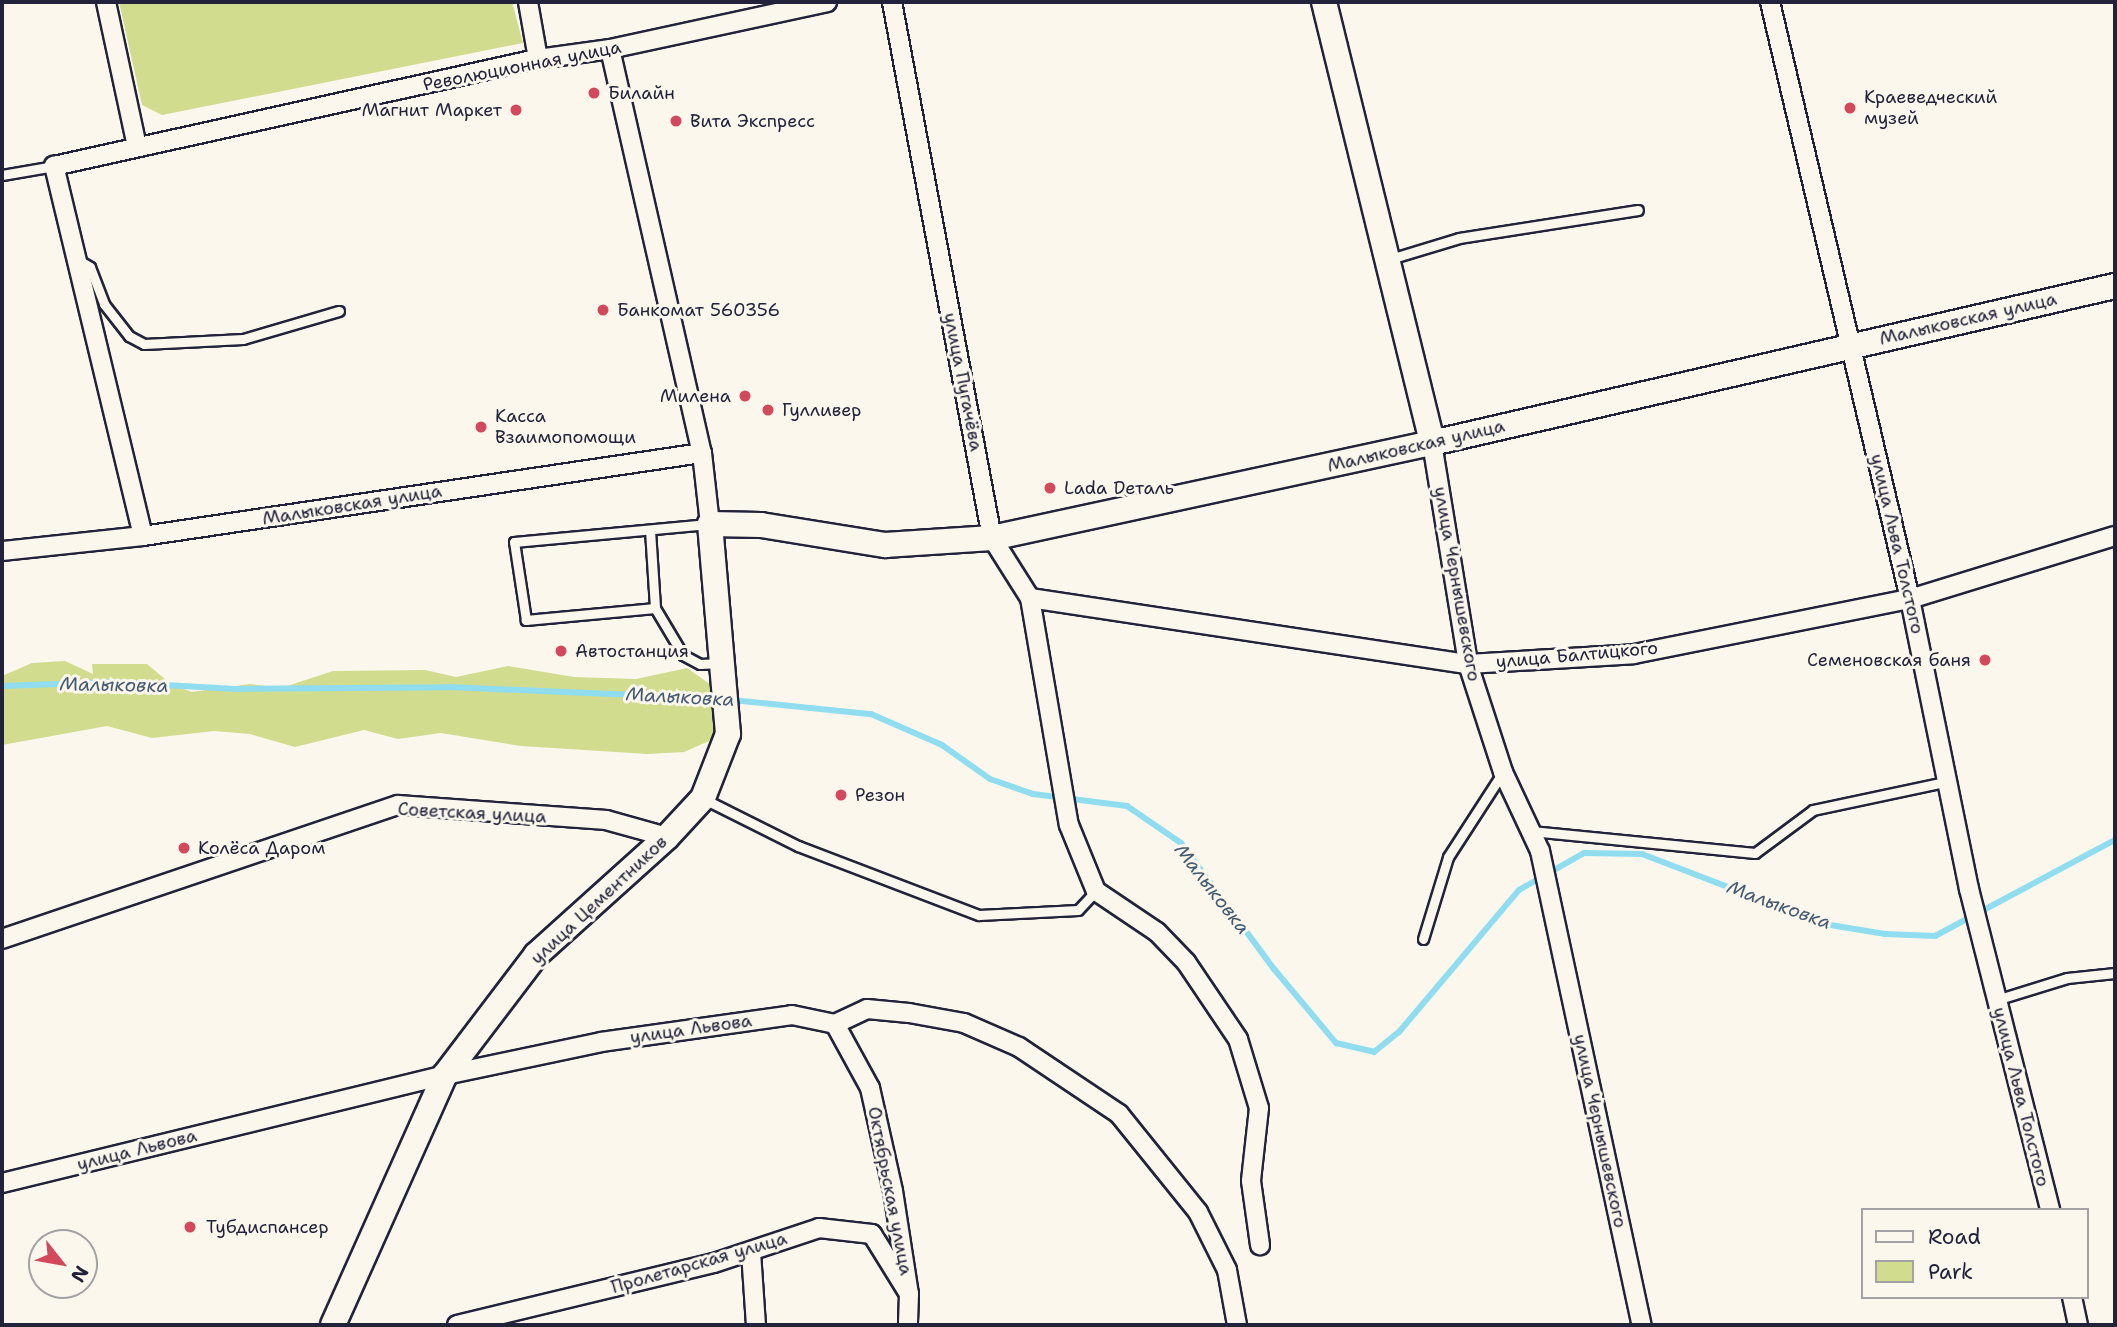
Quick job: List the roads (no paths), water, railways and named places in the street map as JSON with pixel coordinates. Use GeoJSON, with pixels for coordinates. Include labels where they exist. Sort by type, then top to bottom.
{"type":"FeatureCollection","features":[{"type":"Feature","properties":{"kind":"street"},"geometry":{"type":"LineString","coordinates":[[106,2],[137,147]]}},
{"type":"Feature","properties":{"kind":"street"},"geometry":{"type":"LineString","coordinates":[[528,2],[538,59]]}},
{"type":"Feature","properties":{"kind":"street","name":"Революционная улица"},"geometry":{"type":"LineString","coordinates":[[54,166],[538,59],[610,49],[827,2]]}},
{"type":"Feature","properties":{"kind":"street","name":"улица Пугачёва"},"geometry":{"type":"LineString","coordinates":[[892,2],[992,538],[1030,598],[1069,825],[1096,891]]}},
{"type":"Feature","properties":{"kind":"street","name":"улица Чернышевского"},"geometry":{"type":"LineString","coordinates":[[1324,2],[1432,443],[1468,664],[1503,772],[1540,851],[1642,1325]]}},
{"type":"Feature","properties":{"kind":"street","name":"улица Льва Толстого"},"geometry":{"type":"LineString","coordinates":[[1770,2],[1910,599],[1996,1000],[2049,1208]]}},
{"type":"Feature","properties":{"kind":"street"},"geometry":{"type":"LineString","coordinates":[[610,49],[702,453],[710,524]]}},
{"type":"Feature","properties":{"kind":"street"},"geometry":{"type":"LineString","coordinates":[[54,166],[143,537]]}},
{"type":"Feature","properties":{"kind":"street","name":"Малыковская улица"},"geometry":{"type":"LineString","coordinates":[[710,524],[761,525],[885,545],[992,538],[1432,443],[2115,286]]}},
{"type":"Feature","properties":{"kind":"street","name":"Малыковская улица"},"geometry":{"type":"LineString","coordinates":[[2,551],[143,537],[702,453]]}},
{"type":"Feature","properties":{"kind":"street","name":"улица Цементников"},"geometry":{"type":"LineString","coordinates":[[334,1325],[445,1075],[536,955],[667,837],[703,798],[728,734],[710,524]]}},
{"type":"Feature","properties":{"kind":"street","name":"улица Балтицкого"},"geometry":{"type":"LineString","coordinates":[[1030,598],[1468,664],[1634,654],[1910,599],[2115,536]]}},
{"type":"Feature","properties":{"kind":"street","name":"Советская улица"},"geometry":{"type":"LineString","coordinates":[[2,939],[398,805],[606,820],[667,837]]}},
{"type":"Feature","properties":{"kind":"street"},"geometry":{"type":"LineString","coordinates":[[1096,891],[1157,932],[1186,962],[1238,1040],[1259,1108],[1251,1181],[1260,1245]]}},
{"type":"Feature","properties":{"kind":"street"},"geometry":{"type":"LineString","coordinates":[[835,1024],[867,1009],[964,1023],[1019,1047],[1119,1114],[1198,1212],[1227,1270],[1237,1325]]}},
{"type":"Feature","properties":{"kind":"street","name":"улица Львова"},"geometry":{"type":"LineString","coordinates":[[2,1183],[445,1075],[601,1042],[792,1015],[835,1024]]}},
{"type":"Feature","properties":{"kind":"street","name":"Октябрьская улица"},"geometry":{"type":"LineString","coordinates":[[835,1024],[870,1088],[909,1294],[908,1325]]}},
{"type":"Feature","properties":{"kind":"street","name":"Пролетарская улица"},"geometry":{"type":"LineString","coordinates":[[457,1325],[518,1318],[751,1252],[819,1228],[872,1234],[909,1294]]}},
{"type":"Feature","properties":{"kind":"street"},"geometry":{"type":"LineString","coordinates":[[751,1252],[756,1325]]}},
{"type":"Feature","properties":{"kind":"street"},"geometry":{"type":"LineString","coordinates":[[2072,1299],[2078,1325]]}},
{"type":"Feature","properties":{"kind":"lane"},"geometry":{"type":"LineString","coordinates":[[2,176],[54,166]]}},
{"type":"Feature","properties":{"kind":"lane"},"geometry":{"type":"LineString","coordinates":[[1387,260],[1459,238],[1638,210]]}},
{"type":"Feature","properties":{"kind":"lane"},"geometry":{"type":"LineString","coordinates":[[76,258],[90,267],[104,304],[130,336],[144,344],[243,340],[339,311]]}},
{"type":"Feature","properties":{"kind":"lane"},"geometry":{"type":"LineString","coordinates":[[655,608],[526,620],[513,542],[710,524]]}},
{"type":"Feature","properties":{"kind":"lane"},"geometry":{"type":"LineString","coordinates":[[649,530],[655,608],[683,655],[724,673]]}},
{"type":"Feature","properties":{"kind":"lane"},"geometry":{"type":"LineString","coordinates":[[1423,939],[1448,857],[1503,772]]}},
{"type":"Feature","properties":{"kind":"lane"},"geometry":{"type":"LineString","coordinates":[[1531,831],[1755,852],[1813,810],[1950,781]]}},
{"type":"Feature","properties":{"kind":"lane"},"geometry":{"type":"LineString","coordinates":[[703,798],[798,846],[979,915],[1078,910],[1096,891]]}},
{"type":"Feature","properties":{"kind":"lane"},"geometry":{"type":"LineString","coordinates":[[1996,1000],[2067,978],[2115,974]]}},
{"type":"Feature","properties":{"kind":"waterway","name":"Малыковка"},"geometry":{"type":"LineString","coordinates":[[2,686],[112,682],[236,689],[449,687],[721,699]]}},
{"type":"Feature","properties":{"kind":"waterway","name":"Малыковка"},"geometry":{"type":"LineString","coordinates":[[732,700],[871,714],[942,745],[990,779],[1033,794],[1127,806],[1181,843],[1274,969],[1336,1043],[1374,1052],[1399,1032],[1519,890],[1584,853],[1642,854],[1824,924],[1885,934],[1935,936],[2115,840]]}},
{"type":"Feature","properties":{"kind":"place","name":"Билайн"},"geometry":{"type":"Point","coordinates":[594,93]}},
{"type":"Feature","properties":{"kind":"place","name":"Краеведческий музей"},"geometry":{"type":"Point","coordinates":[1850,108]}},
{"type":"Feature","properties":{"kind":"place","name":"Магнит Маркет"},"geometry":{"type":"Point","coordinates":[516,110]}},
{"type":"Feature","properties":{"kind":"place","name":"Вита Экспресс"},"geometry":{"type":"Point","coordinates":[676,121]}},
{"type":"Feature","properties":{"kind":"place","name":"Банкомат 560356"},"geometry":{"type":"Point","coordinates":[603,310]}},
{"type":"Feature","properties":{"kind":"place","name":"Милена"},"geometry":{"type":"Point","coordinates":[745,396]}},
{"type":"Feature","properties":{"kind":"place","name":"Гулливер"},"geometry":{"type":"Point","coordinates":[768,410]}},
{"type":"Feature","properties":{"kind":"place","name":"Касса Взаимопомощи"},"geometry":{"type":"Point","coordinates":[481,427]}},
{"type":"Feature","properties":{"kind":"place","name":"Lada Dеталь"},"geometry":{"type":"Point","coordinates":[1050,488]}},
{"type":"Feature","properties":{"kind":"place","name":"Автостанция"},"geometry":{"type":"Point","coordinates":[561,651]}},
{"type":"Feature","properties":{"kind":"place","name":"Семеновская баня"},"geometry":{"type":"Point","coordinates":[1985,660]}},
{"type":"Feature","properties":{"kind":"place","name":"Резон"},"geometry":{"type":"Point","coordinates":[841,795]}},
{"type":"Feature","properties":{"kind":"place","name":"Колёса Даром"},"geometry":{"type":"Point","coordinates":[184,848]}},
{"type":"Feature","properties":{"kind":"place","name":"Тубдиспансер"},"geometry":{"type":"Point","coordinates":[190,1227]}}]}
